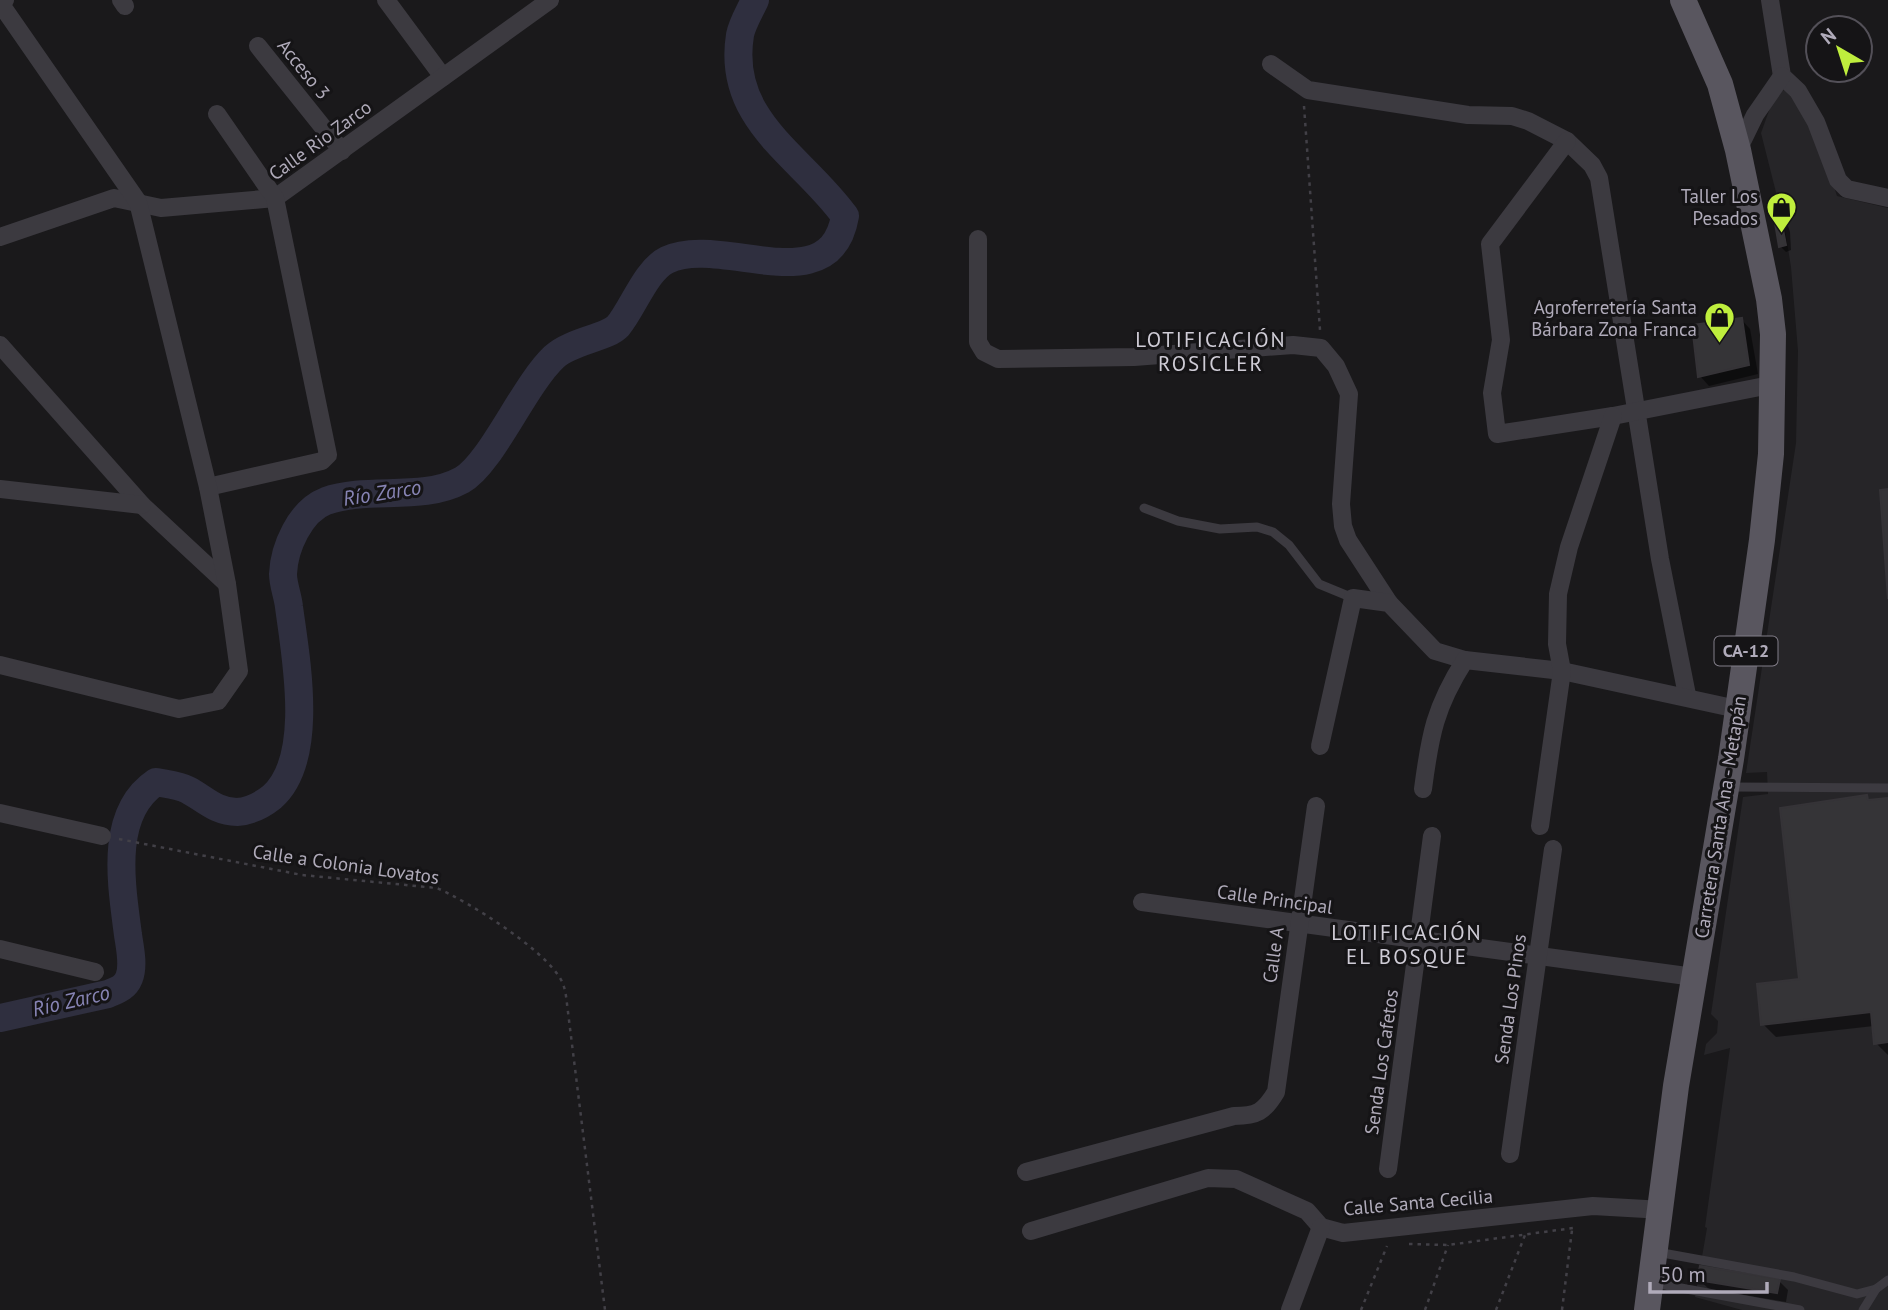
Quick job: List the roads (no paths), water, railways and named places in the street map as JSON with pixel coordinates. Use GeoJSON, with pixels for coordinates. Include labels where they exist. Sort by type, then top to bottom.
{"type":"FeatureCollection","features":[{"type":"Feature","properties":{"kind":"main road","name":"Carretera Santa Ana - Metapán"},"geometry":{"type":"LineString","coordinates":[[1647,1310],[1676,1086],[1726,787],[1762,540],[1771,454],[1770,385],[1773,334],[1769,299],[1738,150],[1720,84],[1683,0]]}},
{"type":"Feature","properties":{"kind":"street"},"geometry":{"type":"LineString","coordinates":[[0,665],[179,709],[218,701],[239,671],[227,584],[208,487],[138,202],[0,3],[5,0]]}},
{"type":"Feature","properties":{"kind":"street"},"geometry":{"type":"LineString","coordinates":[[386,0],[443,77]]}},
{"type":"Feature","properties":{"kind":"street","name":"Calle Rio Zarco"},"geometry":{"type":"LineString","coordinates":[[2,234],[114,198],[161,208],[275,198],[550,0]]}},
{"type":"Feature","properties":{"kind":"street"},"geometry":{"type":"LineString","coordinates":[[1770,0],[1782,76],[1798,91],[1816,122],[1842,186],[1888,198]]}},
{"type":"Feature","properties":{"kind":"street","name":"Acceso 3"},"geometry":{"type":"LineString","coordinates":[[258,46],[342,151]]}},
{"type":"Feature","properties":{"kind":"street"},"geometry":{"type":"LineString","coordinates":[[1270,64],[1308,90],[1468,115],[1512,116],[1567,141],[1592,165],[1599,178],[1660,559],[1686,695]]}},
{"type":"Feature","properties":{"kind":"street"},"geometry":{"type":"LineString","coordinates":[[1738,150],[1755,115],[1782,76]]}},
{"type":"Feature","properties":{"kind":"street"},"geometry":{"type":"LineString","coordinates":[[208,487],[322,461],[328,455],[275,198],[218,114]]}},
{"type":"Feature","properties":{"kind":"street"},"geometry":{"type":"LineString","coordinates":[[1567,141],[1490,244],[1501,340],[1494,372],[1492,412],[1497,434],[1613,416],[1770,385]]}},
{"type":"Feature","properties":{"kind":"street"},"geometry":{"type":"LineString","coordinates":[[978,239],[978,342],[984,352],[998,359],[1133,357],[1293,345],[1321,348],[1336,366],[1349,394],[1341,504],[1343,526],[1348,540],[1389,603],[1435,651],[1465,660],[1562,671],[1686,695],[1737,709]]}},
{"type":"Feature","properties":{"kind":"street"},"geometry":{"type":"LineString","coordinates":[[0,345],[142,505],[227,584]]}},
{"type":"Feature","properties":{"kind":"street"},"geometry":{"type":"LineString","coordinates":[[1540,826],[1562,671],[1557,644],[1558,594],[1569,547],[1613,416]]}},
{"type":"Feature","properties":{"kind":"street"},"geometry":{"type":"LineString","coordinates":[[0,489],[142,505]]}},
{"type":"Feature","properties":{"kind":"street"},"geometry":{"type":"LineString","coordinates":[[1320,746],[1353,598],[1389,603]]}},
{"type":"Feature","properties":{"kind":"street"},"geometry":{"type":"LineString","coordinates":[[1423,789],[1429,737],[1443,695],[1465,660]]}},
{"type":"Feature","properties":{"kind":"street","name":"Calle A"},"geometry":{"type":"LineString","coordinates":[[1026,1172],[1234,1116],[1256,1116],[1267,1108],[1276,1092],[1316,806]]}},
{"type":"Feature","properties":{"kind":"street"},"geometry":{"type":"LineString","coordinates":[[0,813],[102,835]]}},
{"type":"Feature","properties":{"kind":"street","name":"Senda Los Cafetos"},"geometry":{"type":"LineString","coordinates":[[1388,1169],[1432,836]]}},
{"type":"Feature","properties":{"kind":"street","name":"Senda Los Pinos"},"geometry":{"type":"LineString","coordinates":[[1510,1154],[1553,849]]}},
{"type":"Feature","properties":{"kind":"street","name":"Calle Principal"},"geometry":{"type":"LineString","coordinates":[[1142,902],[1694,977]]}},
{"type":"Feature","properties":{"kind":"street"},"geometry":{"type":"LineString","coordinates":[[0,948],[95,972]]}},
{"type":"Feature","properties":{"kind":"street","name":"Calle Santa Cecilia"},"geometry":{"type":"LineString","coordinates":[[1031,1231],[1208,1178],[1236,1179],[1307,1211],[1321,1227],[1343,1233],[1605,1205],[1662,1210]]}},
{"type":"Feature","properties":{"kind":"street"},"geometry":{"type":"LineString","coordinates":[[1290,1310],[1321,1227]]}},
{"type":"Feature","properties":{"kind":"lane"},"geometry":{"type":"LineString","coordinates":[[1144,508],[1178,522],[1220,529],[1256,527],[1273,532],[1289,545],[1319,584],[1353,598]]}},
{"type":"Feature","properties":{"kind":"lane"},"geometry":{"type":"LineString","coordinates":[[1726,787],[1888,788]]}},
{"type":"Feature","properties":{"kind":"lane"},"geometry":{"type":"LineString","coordinates":[[1656,1252],[1794,1277],[1849,1293],[1876,1289]]}},
{"type":"Feature","properties":{"kind":"lane"},"geometry":{"type":"LineString","coordinates":[[1863,1310],[1876,1289],[1888,1280]]}},
{"type":"Feature","properties":{"kind":"lane"},"geometry":{"type":"LineString","coordinates":[[1651,1282],[1800,1310]]}},
{"type":"Feature","properties":{"kind":"waterway","name":"Río Zarco"},"geometry":{"type":"LineString","coordinates":[[0,1018],[108,994],[127,981],[131,963],[123,895],[124,832],[141,796],[156,782],[184,788],[217,807],[237,812],[264,803],[285,780],[294,759],[299,707],[295,653],[283,574],[290,542],[308,513],[326,501],[342,497],[430,490],[462,480],[484,458],[531,386],[554,357],[618,326],[646,281],[659,265],[667,260],[690,254],[796,262],[818,256],[835,242],[845,216],[771,135],[744,91],[739,65],[740,35],[755,0]]}},
{"type":"Feature","properties":{"kind":"place","name":"Taller Los Pesados"},"geometry":{"type":"Point","coordinates":[1781,234]}},
{"type":"Feature","properties":{"kind":"place","name":"Agroferretería Santa Bárbara Zona Franca"},"geometry":{"type":"Point","coordinates":[1720,345]}},
{"type":"Feature","properties":{"kind":"district","name":"LOTIFICACIÓN ROSICLER"},"geometry":{"type":"Point","coordinates":[1211,352]}},
{"type":"Feature","properties":{"kind":"district","name":"LOTIFICACIÓN EL BOSQUE"},"geometry":{"type":"Point","coordinates":[1407,945]}}]}
